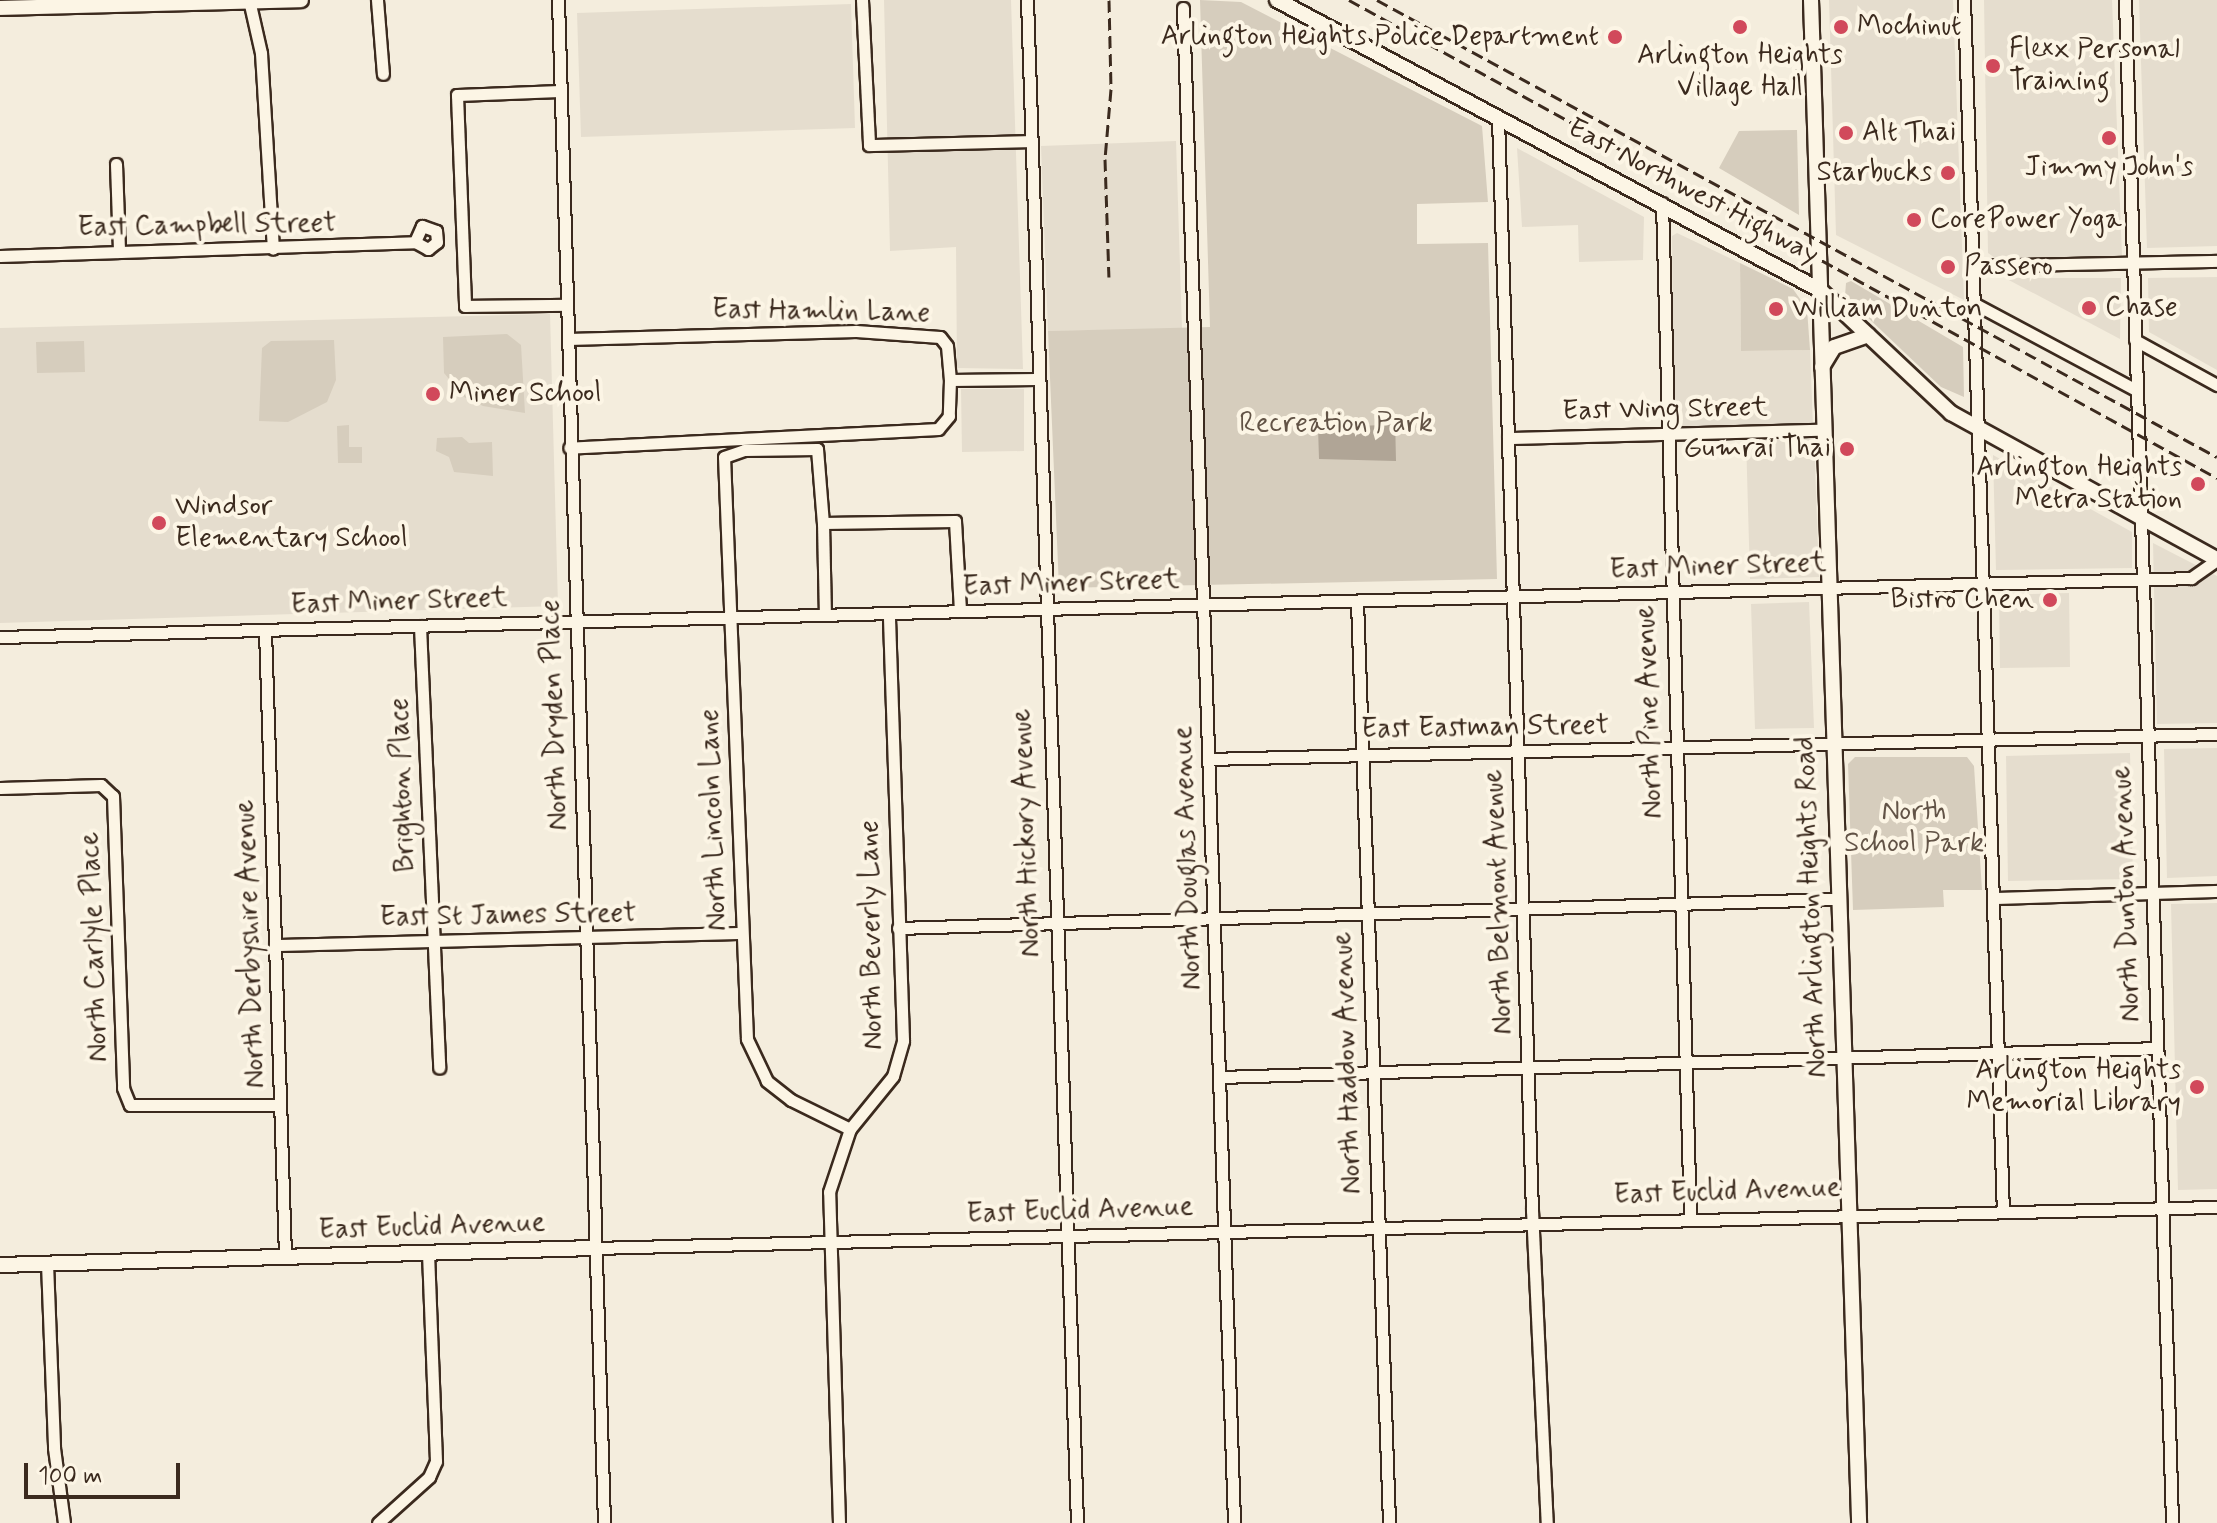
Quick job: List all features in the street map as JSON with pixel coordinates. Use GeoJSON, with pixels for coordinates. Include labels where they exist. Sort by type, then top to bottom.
{"type":"FeatureCollection","features":[{"type":"Feature","properties":{"kind":"main road"},"geometry":{"type":"LineString","coordinates":[[0,8],[301,0]]}},
{"type":"Feature","properties":{"kind":"main road","name":"East Northwest Highway"},"geometry":{"type":"LineString","coordinates":[[1277,0],[1820,290],[1939,405],[2217,559]]}},
{"type":"Feature","properties":{"kind":"main road","name":"North Arlington Heights Road"},"geometry":{"type":"LineString","coordinates":[[1811,0],[1832,743],[1859,1523]]}},
{"type":"Feature","properties":{"kind":"main road"},"geometry":{"type":"LineString","coordinates":[[1821,367],[1834,347],[1868,335]]}},
{"type":"Feature","properties":{"kind":"main road","name":"East Euclid Avenue"},"geometry":{"type":"LineString","coordinates":[[0,1265],[594,1248]]}},
{"type":"Feature","properties":{"kind":"street"},"geometry":{"type":"LineString","coordinates":[[377,0],[383,74]]}},
{"type":"Feature","properties":{"kind":"street","name":"North Dryden Place"},"geometry":{"type":"LineString","coordinates":[[558,0],[569,448],[588,937],[594,1248],[604,1523]]}},
{"type":"Feature","properties":{"kind":"street"},"geometry":{"type":"LineString","coordinates":[[862,0],[869,145],[1028,141]]}},
{"type":"Feature","properties":{"kind":"street","name":"North Hickory Avenue"},"geometry":{"type":"LineString","coordinates":[[1027,0],[1028,141],[1053,924],[1077,1523]]}},
{"type":"Feature","properties":{"kind":"street"},"geometry":{"type":"LineString","coordinates":[[1964,0],[1986,584],[2003,1211]]}},
{"type":"Feature","properties":{"kind":"street","name":"North Dunton Avenue"},"geometry":{"type":"LineString","coordinates":[[2125,0],[2172,1523]]}},
{"type":"Feature","properties":{"kind":"street"},"geometry":{"type":"LineString","coordinates":[[249,1],[261,53],[273,249]]}},
{"type":"Feature","properties":{"kind":"street","name":"North Douglas Avenue"},"geometry":{"type":"LineString","coordinates":[[1183,3],[1234,1523]]}},
{"type":"Feature","properties":{"kind":"street"},"geometry":{"type":"LineString","coordinates":[[560,91],[457,95],[465,306],[567,305]]}},
{"type":"Feature","properties":{"kind":"street","name":"North Belmont Avenue"},"geometry":{"type":"LineString","coordinates":[[1498,118],[1532,1224],[1547,1523]]}},
{"type":"Feature","properties":{"kind":"street"},"geometry":{"type":"LineString","coordinates":[[116,164],[119,252]]}},
{"type":"Feature","properties":{"kind":"street","name":"North Pine Avenue"},"geometry":{"type":"LineString","coordinates":[[1662,203],[1674,747],[1690,1219]]}},
{"type":"Feature","properties":{"kind":"street","name":"East Campbell Street"},"geometry":{"type":"LineString","coordinates":[[0,256],[415,242]]}},
{"type":"Feature","properties":{"kind":"street"},"geometry":{"type":"LineString","coordinates":[[1975,266],[2217,261]]}},
{"type":"Feature","properties":{"kind":"street"},"geometry":{"type":"LineString","coordinates":[[1977,305],[2136,390]]}},
{"type":"Feature","properties":{"kind":"street","name":"East Hamlin Lane"},"geometry":{"type":"LineString","coordinates":[[568,339],[856,331],[940,337],[947,346],[950,380],[949,416],[938,429],[569,448]]}},
{"type":"Feature","properties":{"kind":"street"},"geometry":{"type":"LineString","coordinates":[[2135,340],[2217,385]]}},
{"type":"Feature","properties":{"kind":"street"},"geometry":{"type":"LineString","coordinates":[[950,380],[1036,379]]}},
{"type":"Feature","properties":{"kind":"street","name":"East Wing Street"},"geometry":{"type":"LineString","coordinates":[[1508,438],[1823,430]]}},
{"type":"Feature","properties":{"kind":"street","name":"North Lincoln Lane"},"geometry":{"type":"LineString","coordinates":[[823,522],[817,449],[744,450],[724,457],[745,1023],[752,1056],[779,1091],[850,1129]]}},
{"type":"Feature","properties":{"kind":"street"},"geometry":{"type":"LineString","coordinates":[[825,615],[823,522],[955,521],[960,611]]}},
{"type":"Feature","properties":{"kind":"street","name":"East Miner Street"},"geometry":{"type":"LineString","coordinates":[[0,637],[2191,578],[2217,559]]}},
{"type":"Feature","properties":{"kind":"street","name":"North Haddow Avenue"},"geometry":{"type":"LineString","coordinates":[[1357,601],[1389,1523]]}},
{"type":"Feature","properties":{"kind":"street","name":"North Beverly Lane"},"geometry":{"type":"LineString","coordinates":[[839,1523],[829,1192],[850,1129],[885,1091],[902,1054],[889,613]]}},
{"type":"Feature","properties":{"kind":"street","name":"Brighton Place"},"geometry":{"type":"LineString","coordinates":[[420,626],[439,1068]]}},
{"type":"Feature","properties":{"kind":"street","name":"North Derbyshire Avenue"},"geometry":{"type":"LineString","coordinates":[[265,630],[285,1257]]}},
{"type":"Feature","properties":{"kind":"street","name":"East Eastman Street"},"geometry":{"type":"LineString","coordinates":[[1208,759],[2217,734]]}},
{"type":"Feature","properties":{"kind":"street","name":"North Carlyle Place"},"geometry":{"type":"LineString","coordinates":[[0,788],[109,788],[115,805],[123,1088],[130,1105],[279,1105]]}},
{"type":"Feature","properties":{"kind":"street"},"geometry":{"type":"LineString","coordinates":[[1994,898],[2217,891]]}},
{"type":"Feature","properties":{"kind":"street"},"geometry":{"type":"LineString","coordinates":[[898,928],[1837,899]]}},
{"type":"Feature","properties":{"kind":"street","name":"East St James Street"},"geometry":{"type":"LineString","coordinates":[[275,945],[742,933]]}},
{"type":"Feature","properties":{"kind":"street"},"geometry":{"type":"LineString","coordinates":[[1220,1077],[2156,1048]]}},
{"type":"Feature","properties":{"kind":"street","name":"East Euclid Avenue"},"geometry":{"type":"LineString","coordinates":[[594,1248],[2217,1207]]}},
{"type":"Feature","properties":{"kind":"street"},"geometry":{"type":"LineString","coordinates":[[378,1523],[429,1477],[436,1461],[428,1253]]}},
{"type":"Feature","properties":{"kind":"street"},"geometry":{"type":"LineString","coordinates":[[47,1263],[54,1448],[64,1523]]}},
{"type":"Feature","properties":{"kind":"shaded area"},"geometry":{"type":"Polygon","coordinates":[[[884,0],[1011,0],[1023,369],[957,368],[956,247],[890,251],[884,0]]]}},
{"type":"Feature","properties":{"kind":"shaded area"},"geometry":{"type":"Polygon","coordinates":[[[1829,0],[1953,0],[1964,300],[1836,235],[1829,0]]]}},
{"type":"Feature","properties":{"kind":"shaded area"},"geometry":{"type":"Polygon","coordinates":[[[1984,0],[2112,0],[2122,256],[1998,260],[1988,253],[1984,0]]]}},
{"type":"Feature","properties":{"kind":"shaded area"},"geometry":{"type":"Polygon","coordinates":[[[2139,0],[2217,0],[2217,246],[2147,248],[2139,0]]]}},
{"type":"Feature","properties":{"kind":"shaded area"},"geometry":{"type":"Polygon","coordinates":[[[851,4],[855,128],[581,137],[577,13],[851,4]]]}},
{"type":"Feature","properties":{"kind":"shaded area"},"geometry":{"type":"Polygon","coordinates":[[[1176,141],[1182,329],[1048,331],[1041,146],[1176,141]]]}},
{"type":"Feature","properties":{"kind":"shaded area"},"geometry":{"type":"Polygon","coordinates":[[[1517,148],[1644,217],[1643,260],[1579,262],[1578,225],[1522,227],[1517,148]]]}},
{"type":"Feature","properties":{"kind":"shaded area"},"geometry":{"type":"Polygon","coordinates":[[[1677,233],[1740,263],[1741,351],[1810,350],[1813,426],[1674,428],[1672,236],[1677,233]]]}},
{"type":"Feature","properties":{"kind":"shaded area"},"geometry":{"type":"Polygon","coordinates":[[[2217,277],[2217,370],[2149,332],[2148,278],[2217,277]]]}},
{"type":"Feature","properties":{"kind":"shaded area","name":"Chase"},"geometry":{"type":"Polygon","coordinates":[[[2005,278],[2121,278],[2120,339],[2005,278]]]}},
{"type":"Feature","properties":{"kind":"shaded area"},"geometry":{"type":"Polygon","coordinates":[[[550,314],[558,606],[0,623],[0,328],[550,314]]]}},
{"type":"Feature","properties":{"kind":"shaded area"},"geometry":{"type":"Polygon","coordinates":[[[961,389],[1024,389],[1024,451],[962,452],[961,389]]]}},
{"type":"Feature","properties":{"kind":"shaded area"},"geometry":{"type":"Polygon","coordinates":[[[1388,418],[1395,418],[1396,461],[1319,459],[1318,427],[1388,425],[1388,418]]]}},
{"type":"Feature","properties":{"kind":"shaded area"},"geometry":{"type":"Polygon","coordinates":[[[1814,436],[1819,577],[1750,579],[1746,437],[1814,436]]]}},
{"type":"Feature","properties":{"kind":"shaded area"},"geometry":{"type":"Polygon","coordinates":[[[1993,455],[2132,532],[2132,568],[1996,570],[1993,455]]]}},
{"type":"Feature","properties":{"kind":"shaded area"},"geometry":{"type":"Polygon","coordinates":[[[2153,543],[2217,576],[2217,723],[2157,724],[2153,543]]]}},
{"type":"Feature","properties":{"kind":"shaded area"},"geometry":{"type":"Polygon","coordinates":[[[2069,593],[2070,667],[2000,668],[1999,595],[2069,593]]]}},
{"type":"Feature","properties":{"kind":"shaded area"},"geometry":{"type":"Polygon","coordinates":[[[1809,602],[1814,728],[1755,729],[1751,604],[1809,602]]]}},
{"type":"Feature","properties":{"kind":"shaded area"},"geometry":{"type":"Polygon","coordinates":[[[2217,748],[2217,876],[2167,878],[2164,749],[2217,748]]]}},
{"type":"Feature","properties":{"kind":"shaded area"},"geometry":{"type":"Polygon","coordinates":[[[2130,753],[2133,879],[2008,881],[2006,756],[2130,753]]]}},
{"type":"Feature","properties":{"kind":"shaded area","name":"Arlington Heights Memorial Library"},"geometry":{"type":"Polygon","coordinates":[[[2217,903],[2217,1189],[2178,1190],[2171,904],[2217,903]]]}},
{"type":"Feature","properties":{"kind":"green space","name":"Recreation Park"},"geometry":{"type":"Polygon","coordinates":[[[1200,0],[1241,2],[1482,126],[1488,202],[1417,204],[1417,244],[1488,243],[1497,579],[1059,588],[1048,331],[1210,327],[1200,0]]]}},
{"type":"Feature","properties":{"kind":"green space"},"geometry":{"type":"Polygon","coordinates":[[[1797,130],[1799,215],[1719,168],[1739,131],[1797,130]]]}},
{"type":"Feature","properties":{"kind":"green space"},"geometry":{"type":"Polygon","coordinates":[[[1740,263],[1793,289],[1807,309],[1810,350],[1741,351],[1740,263]]]}},
{"type":"Feature","properties":{"kind":"green space"},"geometry":{"type":"Polygon","coordinates":[[[1851,281],[1963,347],[1964,397],[1941,387],[1845,296],[1846,283],[1851,281]]]}},
{"type":"Feature","properties":{"kind":"green space"},"geometry":{"type":"Polygon","coordinates":[[[507,334],[521,345],[525,413],[483,406],[464,397],[444,373],[443,337],[507,334]]]}},
{"type":"Feature","properties":{"kind":"green space"},"geometry":{"type":"Polygon","coordinates":[[[334,340],[336,380],[327,402],[288,422],[259,421],[262,348],[271,341],[334,340]]]}},
{"type":"Feature","properties":{"kind":"green space"},"geometry":{"type":"Polygon","coordinates":[[[84,341],[85,372],[37,373],[36,342],[84,341]]]}},
{"type":"Feature","properties":{"kind":"green space"},"geometry":{"type":"Polygon","coordinates":[[[349,425],[349,447],[362,447],[362,463],[338,463],[337,426],[349,425]]]}},
{"type":"Feature","properties":{"kind":"green space"},"geometry":{"type":"Polygon","coordinates":[[[462,437],[469,443],[492,442],[493,476],[454,472],[449,457],[436,451],[437,438],[462,437]]]}},
{"type":"Feature","properties":{"kind":"green space","name":"North School Park"},"geometry":{"type":"Polygon","coordinates":[[[1855,757],[1967,757],[1974,766],[1982,890],[1943,890],[1944,907],[1853,910],[1848,764],[1855,757]]]}},
{"type":"Feature","properties":{"kind":"railway"},"geometry":{"type":"LineString","coordinates":[[1109,0],[1111,89],[1105,159],[1109,277]]}},
{"type":"Feature","properties":{"kind":"railway"},"geometry":{"type":"LineString","coordinates":[[1349,0],[2217,478]]}},
{"type":"Feature","properties":{"kind":"railway"},"geometry":{"type":"LineString","coordinates":[[1377,0],[2217,457]]}},
{"type":"Feature","properties":{"kind":"place","name":"Arlington Heights Village Hall"},"geometry":{"type":"Point","coordinates":[1740,27]}},
{"type":"Feature","properties":{"kind":"place","name":"Mochinut"},"geometry":{"type":"Point","coordinates":[1841,27]}},
{"type":"Feature","properties":{"kind":"place","name":"Arlington Heights Police Department"},"geometry":{"type":"Point","coordinates":[1615,37]}},
{"type":"Feature","properties":{"kind":"place","name":"Flexx Personal Training"},"geometry":{"type":"Point","coordinates":[1993,66]}},
{"type":"Feature","properties":{"kind":"place","name":"Alt Thai"},"geometry":{"type":"Point","coordinates":[1846,133]}},
{"type":"Feature","properties":{"kind":"place","name":"Jimmy John's"},"geometry":{"type":"Point","coordinates":[2109,138]}},
{"type":"Feature","properties":{"kind":"place","name":"Starbucks"},"geometry":{"type":"Point","coordinates":[1948,173]}},
{"type":"Feature","properties":{"kind":"place","name":"CorePower Yoga"},"geometry":{"type":"Point","coordinates":[1914,220]}},
{"type":"Feature","properties":{"kind":"place","name":"Passero"},"geometry":{"type":"Point","coordinates":[1948,267]}},
{"type":"Feature","properties":{"kind":"place","name":"Chase"},"geometry":{"type":"Point","coordinates":[2089,308]}},
{"type":"Feature","properties":{"kind":"place","name":"William Dunton"},"geometry":{"type":"Point","coordinates":[1776,309]}},
{"type":"Feature","properties":{"kind":"place","name":"Miner School"},"geometry":{"type":"Point","coordinates":[433,394]}},
{"type":"Feature","properties":{"kind":"place","name":"Gumrai Thai"},"geometry":{"type":"Point","coordinates":[1847,449]}},
{"type":"Feature","properties":{"kind":"place","name":"Arlington Heights Metra Station"},"geometry":{"type":"Point","coordinates":[2198,484]}},
{"type":"Feature","properties":{"kind":"place","name":"Windsor Elementary School"},"geometry":{"type":"Point","coordinates":[159,523]}},
{"type":"Feature","properties":{"kind":"place","name":"Bistro Chen"},"geometry":{"type":"Point","coordinates":[2050,600]}},
{"type":"Feature","properties":{"kind":"place","name":"Arlington Heights Memorial Library"},"geometry":{"type":"Point","coordinates":[2197,1087]}}]}
